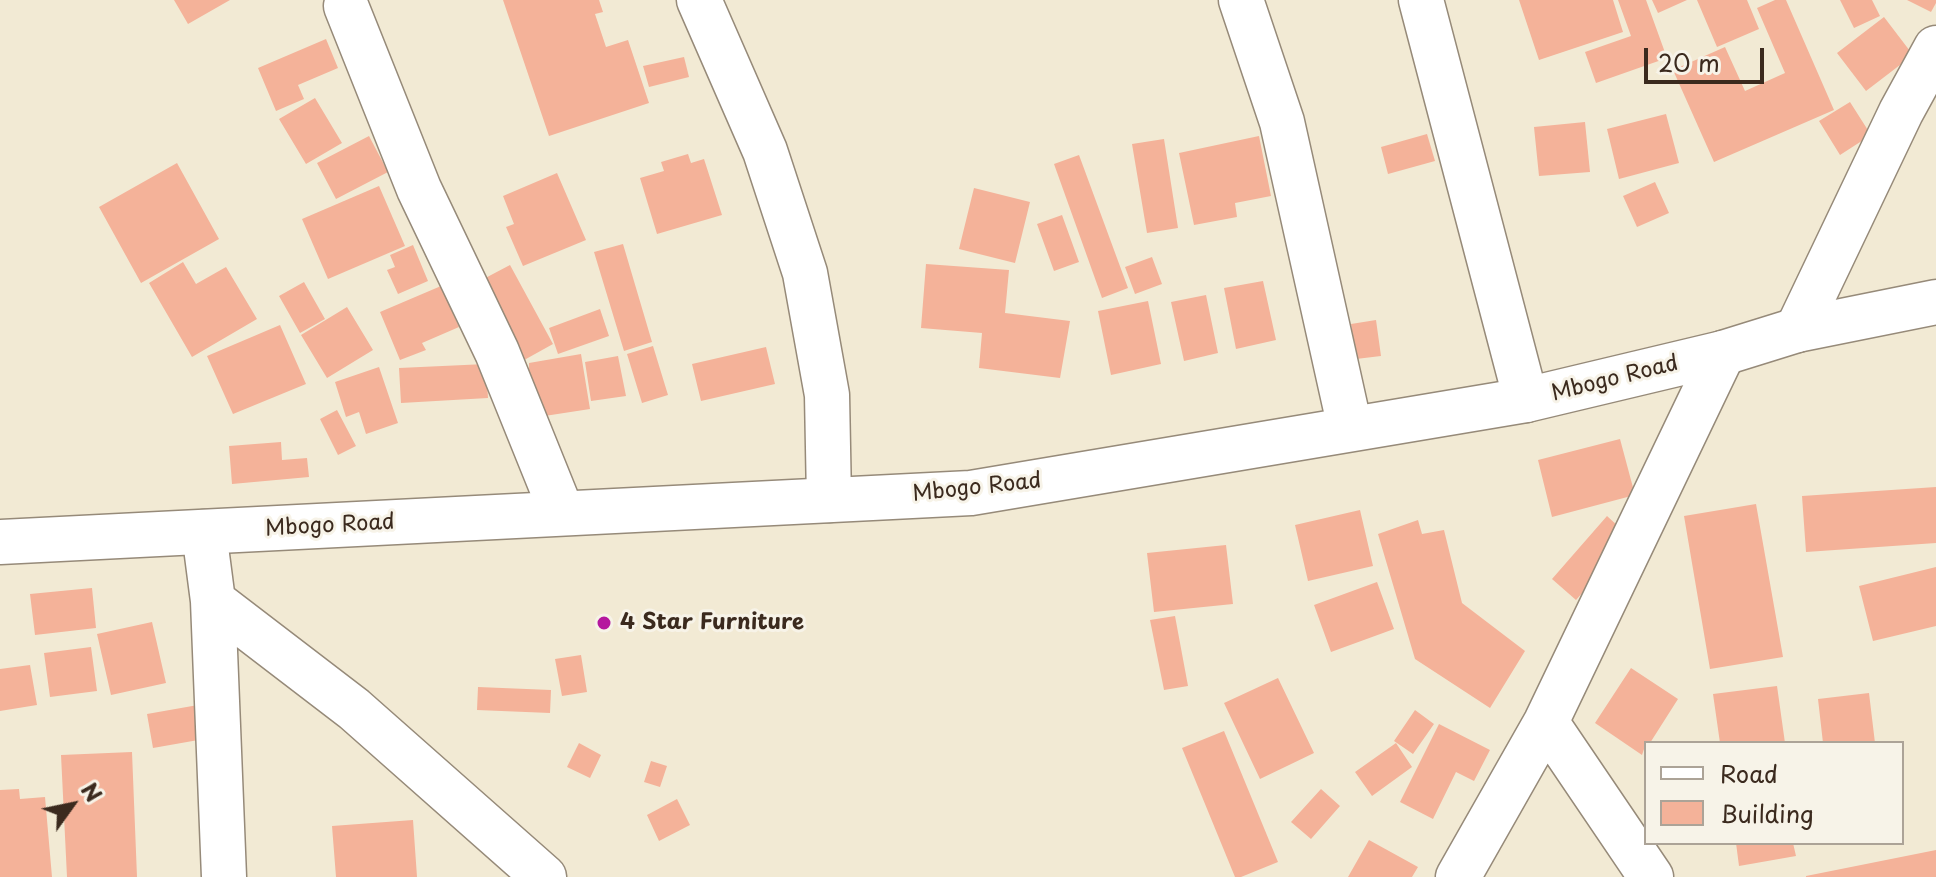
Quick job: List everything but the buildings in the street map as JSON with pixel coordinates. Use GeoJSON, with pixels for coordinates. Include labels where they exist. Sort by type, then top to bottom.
{"type":"FeatureCollection","features":[{"type":"Feature","properties":{"kind":"street"},"geometry":{"type":"LineString","coordinates":[[699,0],[765,151],[805,273],[827,395],[829,500]]}},
{"type":"Feature","properties":{"kind":"street"},"geometry":{"type":"LineString","coordinates":[[1241,0],[1282,122],[1350,428]]}},
{"type":"Feature","properties":{"kind":"street"},"geometry":{"type":"LineString","coordinates":[[1421,0],[1526,400]]}},
{"type":"Feature","properties":{"kind":"street"},"geometry":{"type":"LineString","coordinates":[[346,6],[419,189],[497,352],[562,513]]}},
{"type":"Feature","properties":{"kind":"street"},"geometry":{"type":"LineString","coordinates":[[1797,330],[1901,112],[1936,48]]}},
{"type":"Feature","properties":{"kind":"street","name":"Mbogo Road"},"geometry":{"type":"LineString","coordinates":[[0,542],[971,493],[1526,400],[1723,353],[1797,330],[1936,302]]}},
{"type":"Feature","properties":{"kind":"street"},"geometry":{"type":"LineString","coordinates":[[1458,877],[1546,722],[1723,353]]}},
{"type":"Feature","properties":{"kind":"street"},"geometry":{"type":"LineString","coordinates":[[204,532],[213,601],[224,877]]}},
{"type":"Feature","properties":{"kind":"street"},"geometry":{"type":"LineString","coordinates":[[213,601],[354,709],[544,877]]}},
{"type":"Feature","properties":{"kind":"street"},"geometry":{"type":"LineString","coordinates":[[1546,722],[1651,877]]}},
{"type":"Feature","properties":{"kind":"place","name":"4 Star Furniture"},"geometry":{"type":"Point","coordinates":[604,623]}}]}
